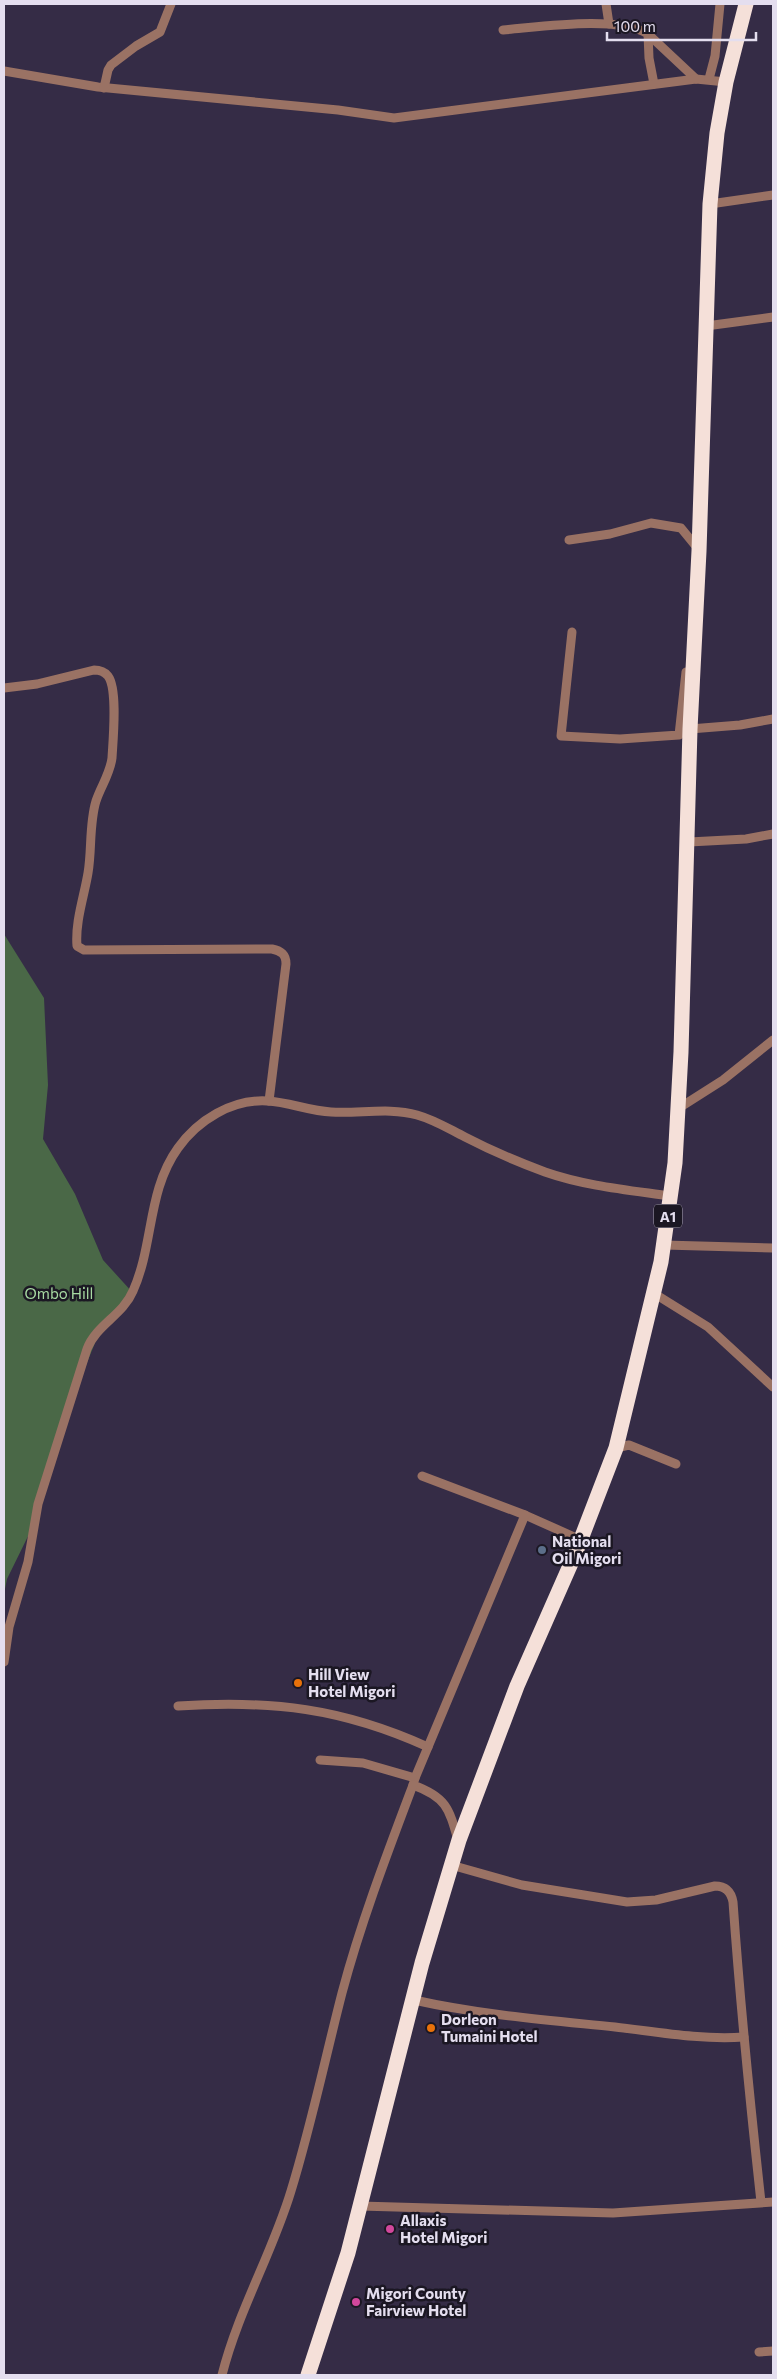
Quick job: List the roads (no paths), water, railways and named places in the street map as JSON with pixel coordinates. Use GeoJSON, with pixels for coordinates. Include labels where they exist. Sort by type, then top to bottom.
{"type":"FeatureCollection","features":[{"type":"Feature","properties":{"kind":"highway","name":"A1"},"geometry":{"type":"LineString","coordinates":[[308,2375],[330,2313],[360,2206],[422,1963],[458,1840],[517,1686],[581,1540],[616,1448],[655,1294],[664,1245],[678,1108],[689,842],[690,729],[699,550],[710,204],[717,133],[726,82],[746,4]]}},
{"type":"Feature","properties":{"kind":"street"},"geometry":{"type":"LineString","coordinates":[[104,88],[111,65],[136,46],[160,32],[171,4]]}},
{"type":"Feature","properties":{"kind":"street"},"geometry":{"type":"LineString","coordinates":[[606,4],[609,24]]}},
{"type":"Feature","properties":{"kind":"street"},"geometry":{"type":"LineString","coordinates":[[709,79],[715,56],[720,4]]}},
{"type":"Feature","properties":{"kind":"street"},"geometry":{"type":"LineString","coordinates":[[504,30],[609,24],[635,27],[648,34],[696,79]]}},
{"type":"Feature","properties":{"kind":"street"},"geometry":{"type":"LineString","coordinates":[[648,34],[649,58],[654,84]]}},
{"type":"Feature","properties":{"kind":"street"},"geometry":{"type":"LineString","coordinates":[[4,71],[104,88],[356,112],[381,117],[407,118],[696,79],[726,82]]}},
{"type":"Feature","properties":{"kind":"street"},"geometry":{"type":"LineString","coordinates":[[710,204],[773,195]]}},
{"type":"Feature","properties":{"kind":"street"},"geometry":{"type":"LineString","coordinates":[[706,326],[773,317]]}},
{"type":"Feature","properties":{"kind":"street"},"geometry":{"type":"LineString","coordinates":[[568,540],[610,534],[651,522],[681,528],[699,550],[679,735],[620,739],[561,736],[572,632]]}},
{"type":"Feature","properties":{"kind":"street"},"geometry":{"type":"LineString","coordinates":[[4,688],[55,680],[94,670],[103,672],[109,677],[112,697],[112,758],[93,815],[88,872],[78,925],[77,946],[84,950],[272,948],[281,952],[286,964],[269,1101]]}},
{"type":"Feature","properties":{"kind":"street"},"geometry":{"type":"LineString","coordinates":[[690,729],[740,726],[773,719]]}},
{"type":"Feature","properties":{"kind":"street"},"geometry":{"type":"LineString","coordinates":[[689,842],[746,839],[773,834]]}},
{"type":"Feature","properties":{"kind":"street"},"geometry":{"type":"LineString","coordinates":[[678,1108],[723,1080],[773,1040]]}},
{"type":"Feature","properties":{"kind":"street"},"geometry":{"type":"LineString","coordinates":[[4,1662],[9,1627],[28,1562],[38,1504],[90,1341],[120,1310],[133,1293],[143,1262],[160,1181],[167,1163],[189,1134],[205,1120],[239,1104],[269,1101],[328,1112],[416,1114],[546,1172],[606,1188],[670,1196]]}},
{"type":"Feature","properties":{"kind":"street"},"geometry":{"type":"LineString","coordinates":[[664,1245],[773,1248]]}},
{"type":"Feature","properties":{"kind":"street"},"geometry":{"type":"LineString","coordinates":[[655,1294],[708,1327],[773,1387]]}},
{"type":"Feature","properties":{"kind":"street"},"geometry":{"type":"LineString","coordinates":[[616,1448],[629,1445],[676,1464]]}},
{"type":"Feature","properties":{"kind":"street"},"geometry":{"type":"LineString","coordinates":[[422,1476],[525,1515],[581,1540]]}},
{"type":"Feature","properties":{"kind":"street"},"geometry":{"type":"LineString","coordinates":[[222,2375],[238,2324],[290,2193],[310,2125],[343,1992],[367,1911],[414,1782],[525,1515]]}},
{"type":"Feature","properties":{"kind":"street"},"geometry":{"type":"LineString","coordinates":[[178,1706],[255,1703],[312,1710],[371,1724],[428,1747]]}},
{"type":"Feature","properties":{"kind":"street"},"geometry":{"type":"LineString","coordinates":[[320,1760],[363,1763],[414,1782],[435,1795],[450,1810],[458,1840]]}},
{"type":"Feature","properties":{"kind":"street"},"geometry":{"type":"LineString","coordinates":[[451,1865],[522,1885],[627,1902],[656,1900],[715,1886],[724,1887],[730,1892],[733,1902],[736,1962],[761,2202]]}},
{"type":"Feature","properties":{"kind":"street"},"geometry":{"type":"LineString","coordinates":[[414,2000],[468,2012],[506,2017],[701,2037],[744,2037]]}},
{"type":"Feature","properties":{"kind":"street"},"geometry":{"type":"LineString","coordinates":[[360,2206],[613,2213],[773,2202]]}},
{"type":"Feature","properties":{"kind":"street"},"geometry":{"type":"LineString","coordinates":[[759,2352],[773,2351]]}},
{"type":"Feature","properties":{"kind":"place","name":"National Oil Migori"},"geometry":{"type":"Point","coordinates":[542,1550]}},
{"type":"Feature","properties":{"kind":"place","name":"Hill View Hotel Migori"},"geometry":{"type":"Point","coordinates":[298,1683]}},
{"type":"Feature","properties":{"kind":"place","name":"Dorleon Tumaini Hotel"},"geometry":{"type":"Point","coordinates":[431,2028]}},
{"type":"Feature","properties":{"kind":"place","name":"Allaxis Hotel Migori"},"geometry":{"type":"Point","coordinates":[390,2229]}},
{"type":"Feature","properties":{"kind":"place","name":"Migori County Fairview Hotel"},"geometry":{"type":"Point","coordinates":[356,2302]}},
{"type":"Feature","properties":{"kind":"park label","name":"Ombo Hill"},"geometry":{"type":"Point","coordinates":[59,1293]}}]}
